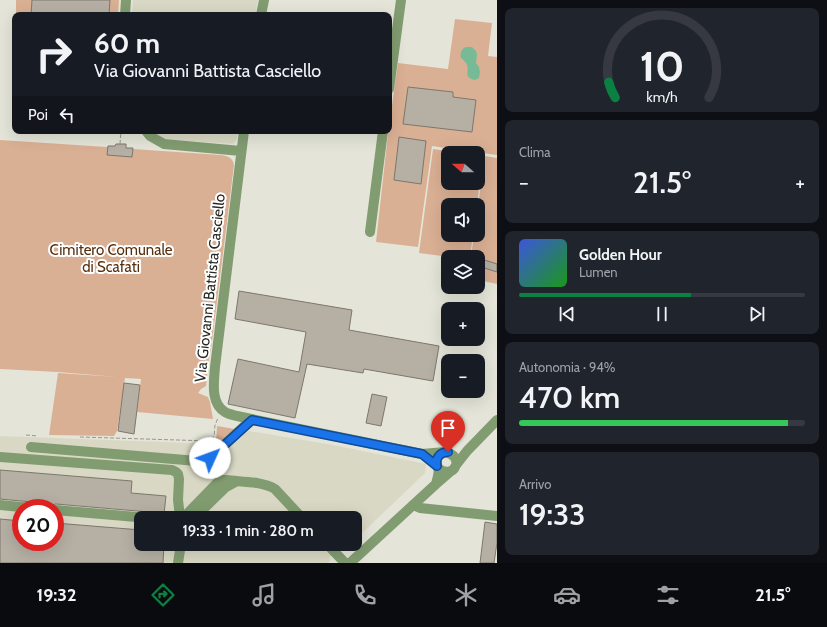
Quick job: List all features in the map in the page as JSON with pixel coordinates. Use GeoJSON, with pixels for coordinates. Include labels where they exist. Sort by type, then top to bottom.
{"type":"FeatureCollection","features":[{"type":"Feature","properties":{"kind":"street"},"geometry":{"type":"LineString","coordinates":[[126,0],[126,12]]}},
{"type":"Feature","properties":{"kind":"street"},"geometry":{"type":"LineString","coordinates":[[262,12],[264,0]]}},
{"type":"Feature","properties":{"kind":"street"},"geometry":{"type":"LineString","coordinates":[[392,67],[401,0]]}},
{"type":"Feature","properties":{"kind":"street"},"geometry":{"type":"LineString","coordinates":[[149,134],[156,140],[164,144],[241,151]]}},
{"type":"Feature","properties":{"kind":"street","name":"Via Giovanni Battista Casciello"},"geometry":{"type":"LineString","coordinates":[[224,412],[216,401],[214,382],[244,134]]}},
{"type":"Feature","properties":{"kind":"street"},"geometry":{"type":"LineString","coordinates":[[370,232],[383,134]]}},
{"type":"Feature","properties":{"kind":"street"},"geometry":{"type":"LineString","coordinates":[[224,412],[252,420],[422,454],[460,454],[467,451]]}},
{"type":"Feature","properties":{"kind":"street"},"geometry":{"type":"LineString","coordinates":[[31,447],[206,461],[252,420]]}},
{"type":"Feature","properties":{"kind":"street"},"geometry":{"type":"LineString","coordinates":[[350,563],[453,468],[497,420]]}},
{"type":"Feature","properties":{"kind":"street"},"geometry":{"type":"LineString","coordinates":[[486,431],[497,433]]}},
{"type":"Feature","properties":{"kind":"street"},"geometry":{"type":"LineString","coordinates":[[422,454],[438,467],[443,472],[448,472],[453,468],[456,463],[455,458],[448,453],[440,455],[437,461],[438,467],[438,476],[436,484]]}},
{"type":"Feature","properties":{"kind":"street"},"geometry":{"type":"LineString","coordinates":[[0,457],[172,470],[178,474],[178,500],[183,511]]}},
{"type":"Feature","properties":{"kind":"street"},"geometry":{"type":"LineString","coordinates":[[191,511],[218,482],[222,480],[258,484],[270,487],[275,490],[295,511]]}},
{"type":"Feature","properties":{"kind":"street"},"geometry":{"type":"LineString","coordinates":[[0,505],[12,506]]}},
{"type":"Feature","properties":{"kind":"street"},"geometry":{"type":"LineString","coordinates":[[413,505],[420,508],[497,516]]}},
{"type":"Feature","properties":{"kind":"street"},"geometry":{"type":"LineString","coordinates":[[64,511],[134,517]]}},
{"type":"Feature","properties":{"kind":"street"},"geometry":{"type":"LineString","coordinates":[[178,563],[180,551]]}},
{"type":"Feature","properties":{"kind":"street"},"geometry":{"type":"LineString","coordinates":[[334,551],[345,563]]}},
{"type":"Feature","properties":{"kind":"path"},"geometry":{"type":"LineString","coordinates":[[120,144],[121,134]]}},
{"type":"Feature","properties":{"kind":"path"},"geometry":{"type":"LineString","coordinates":[[80,437],[210,441],[213,440],[217,418],[224,412]]}},
{"type":"Feature","properties":{"kind":"path"},"geometry":{"type":"LineString","coordinates":[[26,435],[38,436]]}},
{"type":"Feature","properties":{"kind":"shaded area"},"geometry":{"type":"Polygon","coordinates":[[[133,0],[258,0],[256,12],[132,12],[133,0]]]}},
{"type":"Feature","properties":{"kind":"shaded area"},"geometry":{"type":"Polygon","coordinates":[[[466,47],[472,47],[476,51],[476,63],[480,72],[479,78],[475,80],[469,77],[467,66],[461,58],[461,51],[466,47]]]}},
{"type":"Feature","properties":{"kind":"shaded area"},"geometry":{"type":"Polygon","coordinates":[[[157,134],[238,134],[237,139],[233,144],[163,139],[157,134]]]}},
{"type":"Feature","properties":{"kind":"shaded area"},"geometry":{"type":"Polygon","coordinates":[[[249,431],[333,445],[426,464],[425,473],[362,533],[362,511],[134,511],[134,551],[336,551],[329,558],[331,560],[328,563],[0,563],[0,436],[216,444],[223,451],[234,440],[249,431]]]}},
{"type":"Feature","properties":{"kind":"green space"},"geometry":{"type":"Polygon","coordinates":[[[16,0],[119,0],[118,12],[16,12],[16,0]]]}},
{"type":"Feature","properties":{"kind":"green space"},"geometry":{"type":"Polygon","coordinates":[[[455,19],[492,23],[488,56],[497,57],[497,155],[485,153],[485,146],[441,146],[441,147],[432,146],[418,247],[376,242],[388,134],[392,134],[392,106],[398,63],[448,69],[455,19]]]}},
{"type":"Feature","properties":{"kind":"green space","name":"Cimitero Comunale di Scafati"},"geometry":{"type":"Polygon","coordinates":[[[0,140],[107,147],[115,146],[116,144],[126,144],[126,148],[133,149],[221,155],[228,157],[233,161],[234,165],[206,386],[198,393],[208,397],[213,419],[137,412],[141,379],[125,378],[117,431],[114,436],[49,435],[58,373],[118,377],[0,369],[0,140]]]}},
{"type":"Feature","properties":{"kind":"green space"},"geometry":{"type":"Polygon","coordinates":[[[433,149],[441,150],[441,190],[479,190],[478,198],[441,198],[441,242],[472,242],[471,250],[441,250],[441,256],[419,253],[433,149]]]}},
{"type":"Feature","properties":{"kind":"green space"},"geometry":{"type":"Polygon","coordinates":[[[485,156],[497,158],[497,284],[485,281],[485,250],[472,250],[473,242],[485,242],[485,198],[479,198],[480,190],[485,190],[485,156]]]}},
{"type":"Feature","properties":{"kind":"green space"},"geometry":{"type":"Polygon","coordinates":[[[217,426],[235,429],[226,438],[216,444],[217,426]]]}},
{"type":"Feature","properties":{"kind":"green space"},"geometry":{"type":"Polygon","coordinates":[[[211,444],[216,444],[209,455],[211,444]]]}},
{"type":"Feature","properties":{"kind":"building"},"geometry":{"type":"Polygon","coordinates":[[[32,0],[110,0],[109,12],[31,12],[32,0]]]}},
{"type":"Feature","properties":{"kind":"building"},"geometry":{"type":"Polygon","coordinates":[[[408,87],[453,92],[453,97],[476,100],[472,132],[403,124],[408,87]]]}},
{"type":"Feature","properties":{"kind":"building"},"geometry":{"type":"Polygon","coordinates":[[[399,137],[426,141],[421,184],[394,180],[399,137]]]}},
{"type":"Feature","properties":{"kind":"building"},"geometry":{"type":"Polygon","coordinates":[[[116,144],[126,144],[126,148],[133,148],[132,157],[107,155],[108,146],[115,146],[116,144]]]}},
{"type":"Feature","properties":{"kind":"building"},"geometry":{"type":"Polygon","coordinates":[[[485,260],[497,264],[497,272],[485,268],[485,260]]]}},
{"type":"Feature","properties":{"kind":"building"},"geometry":{"type":"Polygon","coordinates":[[[239,291],[352,310],[349,330],[439,346],[433,381],[364,369],[363,373],[307,364],[295,418],[228,404],[238,359],[299,372],[306,332],[235,319],[239,291]]]}},
{"type":"Feature","properties":{"kind":"building"},"geometry":{"type":"Polygon","coordinates":[[[124,383],[140,385],[134,434],[118,431],[124,383]]]}},
{"type":"Feature","properties":{"kind":"building"},"geometry":{"type":"Polygon","coordinates":[[[372,394],[387,397],[381,426],[366,423],[372,394]]]}},
{"type":"Feature","properties":{"kind":"building"},"geometry":{"type":"Polygon","coordinates":[[[0,470],[132,481],[131,493],[166,496],[164,511],[137,511],[64,505],[64,499],[0,499],[0,470]]]}},
{"type":"Feature","properties":{"kind":"building"},"geometry":{"type":"Polygon","coordinates":[[[0,519],[12,520],[12,551],[64,551],[64,524],[134,529],[134,551],[164,551],[163,563],[0,563],[0,519]]]}},
{"type":"Feature","properties":{"kind":"building"},"geometry":{"type":"Polygon","coordinates":[[[485,522],[497,524],[497,543],[494,563],[480,563],[485,522]]]}},
{"type":"Feature","properties":{"kind":"route"},"geometry":{"type":"LineString","coordinates":[[210,458],[252,420],[422,454],[437,466],[436,464],[440,455],[448,452]]}}]}
